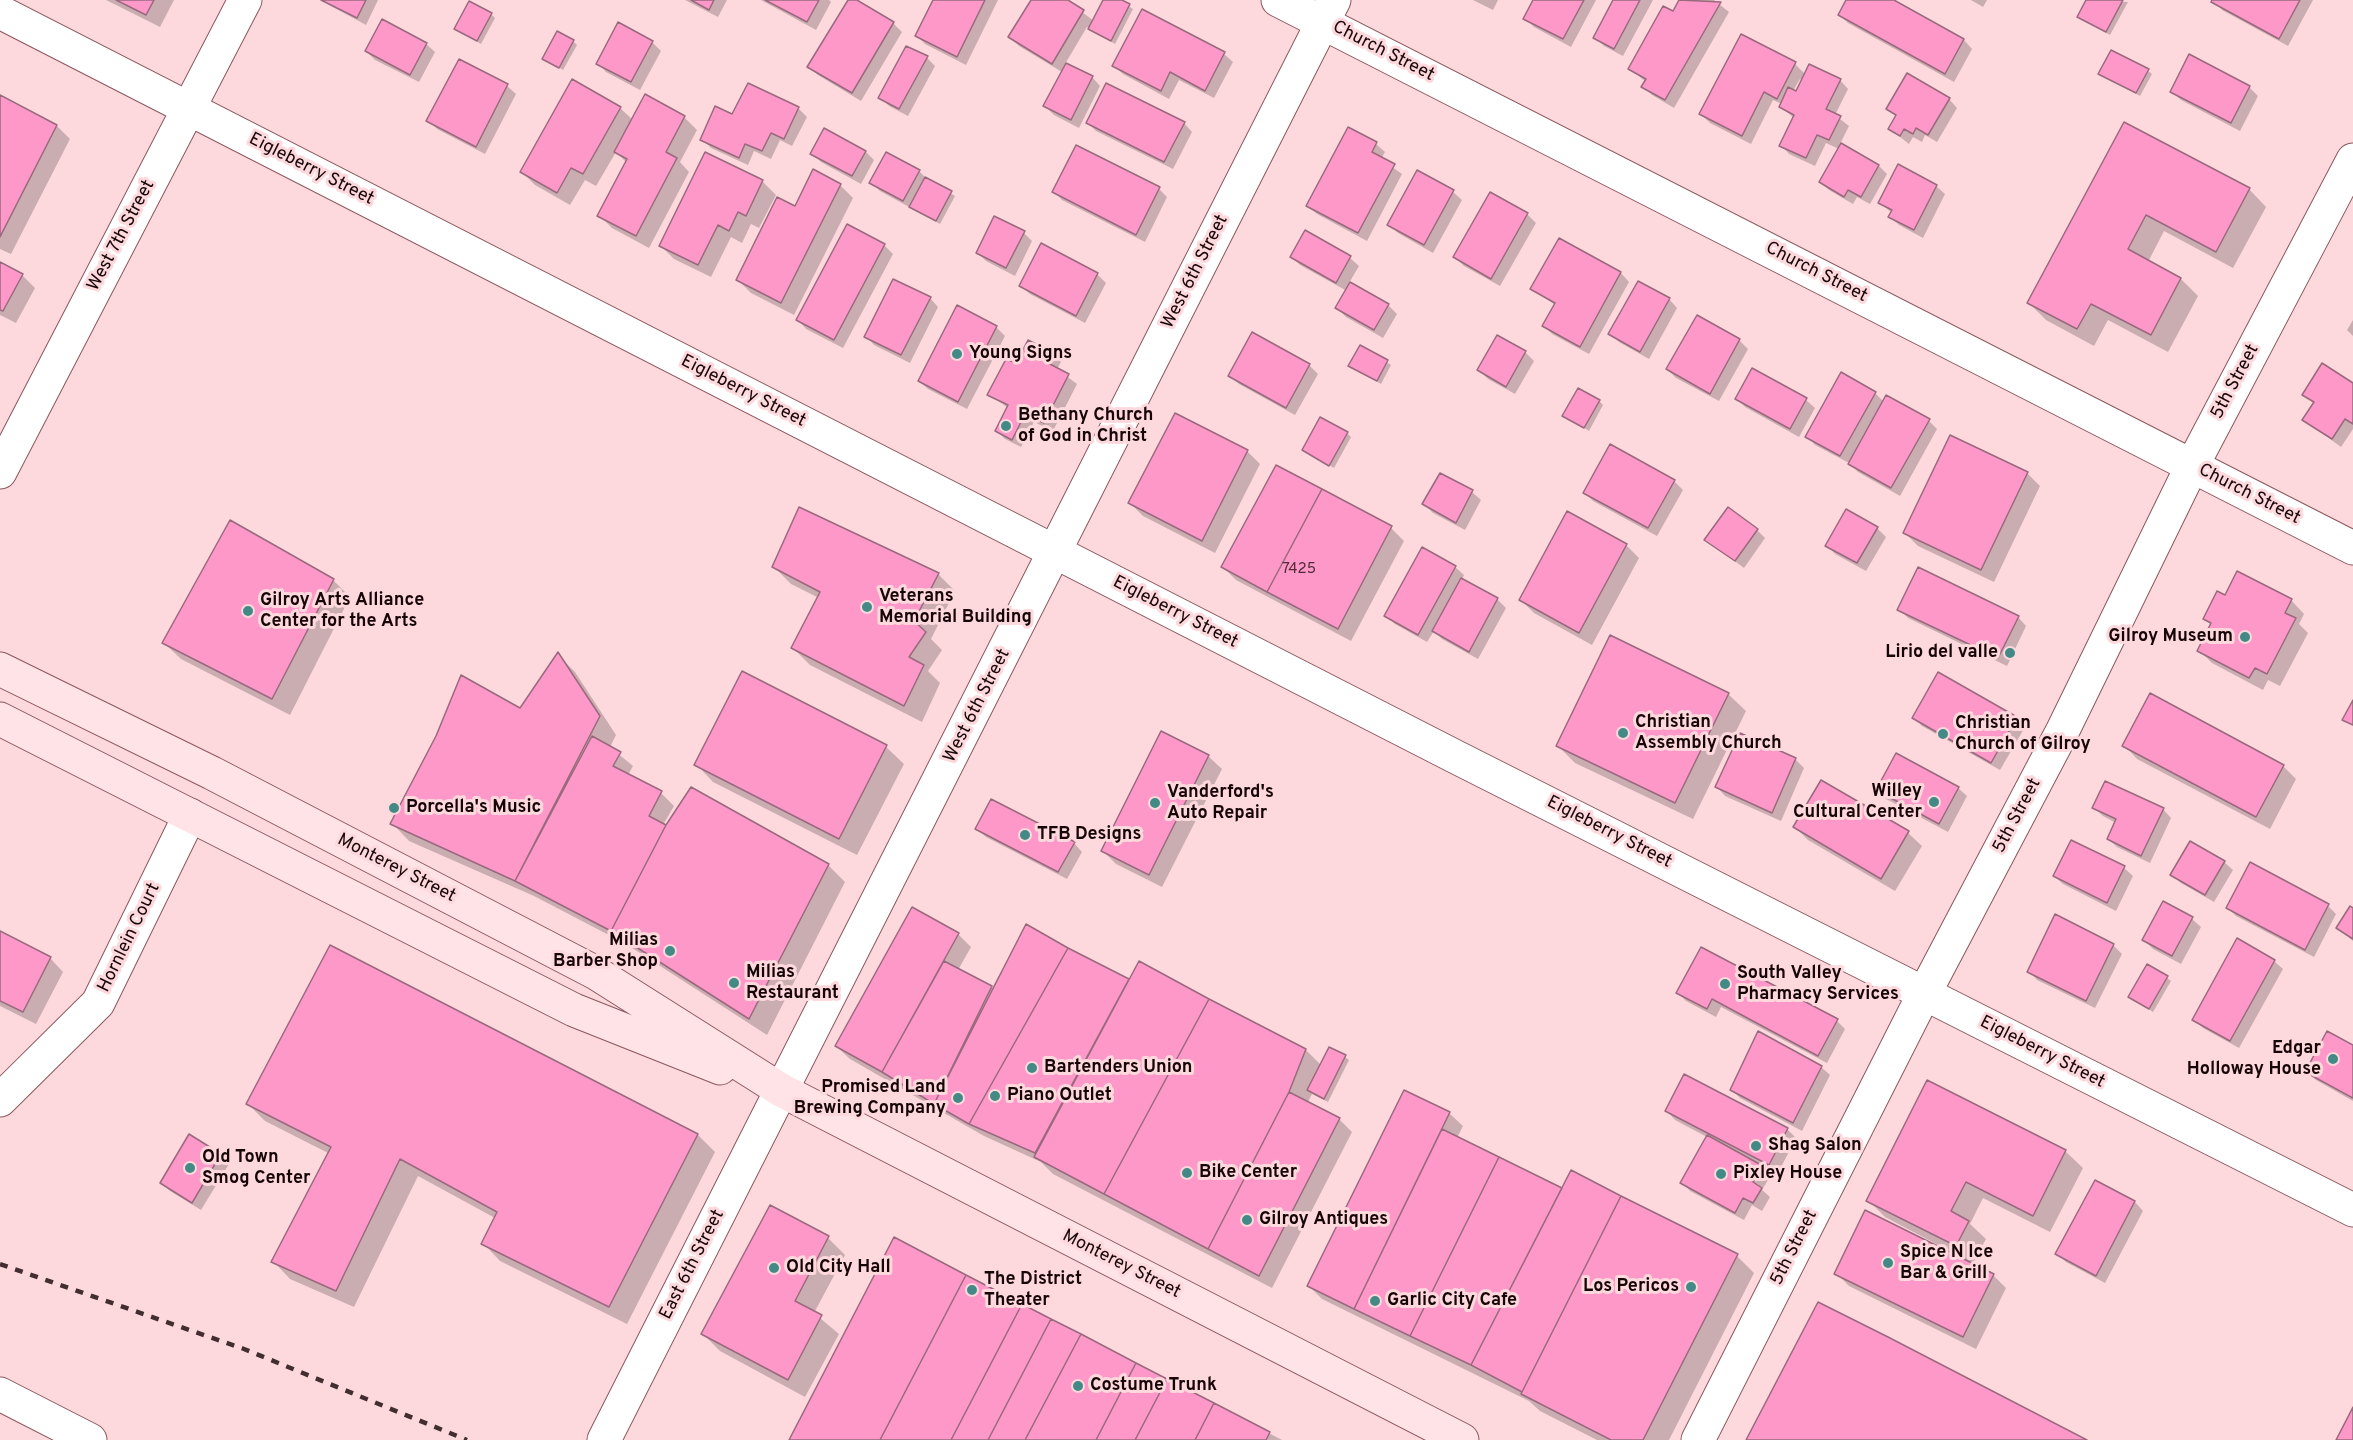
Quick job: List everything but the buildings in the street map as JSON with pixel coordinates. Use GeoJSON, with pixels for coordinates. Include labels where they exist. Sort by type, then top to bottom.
{"type":"FeatureCollection","features":[{"type":"Feature","properties":{"kind":"main road","name":"Monterey Street"},"geometry":{"type":"LineString","coordinates":[[0,669],[212,773],[596,973],[781,1090],[1462,1440]]}},
{"type":"Feature","properties":{"kind":"main road","name":"Monterey Street"},"geometry":{"type":"LineString","coordinates":[[0,719],[573,1010],[624,1032],[781,1090]]}},
{"type":"Feature","properties":{"kind":"street","name":"West 7th Street"},"geometry":{"type":"LineString","coordinates":[[0,472],[245,0]]}},
{"type":"Feature","properties":{"kind":"street","name":"Church Street"},"geometry":{"type":"LineString","coordinates":[[1278,0],[1329,11],[2192,466],[2353,548]]}},
{"type":"Feature","properties":{"kind":"street","name":"West 6th Street"},"geometry":{"type":"LineString","coordinates":[[781,1090],[1329,11]]}},
{"type":"Feature","properties":{"kind":"street","name":"Eigleberry Street"},"geometry":{"type":"LineString","coordinates":[[0,12],[1055,552],[2353,1210]]}},
{"type":"Feature","properties":{"kind":"street","name":"5th Street"},"geometry":{"type":"LineString","coordinates":[[1698,1440],[1924,994],[2062,732],[2192,466],[2353,160]]}},
{"type":"Feature","properties":{"kind":"street","name":"Hornlein Court"},"geometry":{"type":"LineString","coordinates":[[0,1100],[98,1003],[190,815]]}},
{"type":"Feature","properties":{"kind":"street","name":"East 6th Street"},"geometry":{"type":"LineString","coordinates":[[604,1440],[781,1090]]}},
{"type":"Feature","properties":{"kind":"street"},"geometry":{"type":"LineString","coordinates":[[0,1394],[90,1440]]}},
{"type":"Feature","properties":{"kind":"railway"},"geometry":{"type":"LineString","coordinates":[[0,1264],[244,1349],[467,1440]]}},
{"type":"Feature","properties":{"kind":"place","name":"Young Signs"},"geometry":{"type":"Point","coordinates":[957,354]}},
{"type":"Feature","properties":{"kind":"place","name":"Bethany Church of God in Christ"},"geometry":{"type":"Point","coordinates":[1006,426]}},
{"type":"Feature","properties":{"kind":"place","name":"Veterans Memorial Building"},"geometry":{"type":"Point","coordinates":[867,607]}},
{"type":"Feature","properties":{"kind":"place","name":"Gilroy Arts Alliance Center for the Arts"},"geometry":{"type":"Point","coordinates":[248,611]}},
{"type":"Feature","properties":{"kind":"place","name":"Gilroy Museum"},"geometry":{"type":"Point","coordinates":[2245,637]}},
{"type":"Feature","properties":{"kind":"place","name":"Lirio del valle"},"geometry":{"type":"Point","coordinates":[2010,653]}},
{"type":"Feature","properties":{"kind":"place","name":"Christian Assembly Church"},"geometry":{"type":"Point","coordinates":[1623,733]}},
{"type":"Feature","properties":{"kind":"place","name":"Christian Church of Gilroy"},"geometry":{"type":"Point","coordinates":[1943,734]}},
{"type":"Feature","properties":{"kind":"place","name":"Willey Cultural Center"},"geometry":{"type":"Point","coordinates":[1934,802]}},
{"type":"Feature","properties":{"kind":"place","name":"Vanderford's Auto Repair"},"geometry":{"type":"Point","coordinates":[1155,803]}},
{"type":"Feature","properties":{"kind":"place","name":"Porcella's Music"},"geometry":{"type":"Point","coordinates":[394,808]}},
{"type":"Feature","properties":{"kind":"place","name":"TFB Designs"},"geometry":{"type":"Point","coordinates":[1025,835]}},
{"type":"Feature","properties":{"kind":"place","name":"Milias Barber Shop"},"geometry":{"type":"Point","coordinates":[670,951]}},
{"type":"Feature","properties":{"kind":"place","name":"Milias Restaurant"},"geometry":{"type":"Point","coordinates":[734,983]}},
{"type":"Feature","properties":{"kind":"place","name":"South Valley Pharmacy Services"},"geometry":{"type":"Point","coordinates":[1725,984]}},
{"type":"Feature","properties":{"kind":"place","name":"Edgar Holloway House"},"geometry":{"type":"Point","coordinates":[2333,1059]}},
{"type":"Feature","properties":{"kind":"place","name":"Bartenders Union"},"geometry":{"type":"Point","coordinates":[1032,1068]}},
{"type":"Feature","properties":{"kind":"place","name":"Piano Outlet"},"geometry":{"type":"Point","coordinates":[995,1096]}},
{"type":"Feature","properties":{"kind":"place","name":"Promised Land Brewing Company"},"geometry":{"type":"Point","coordinates":[958,1098]}},
{"type":"Feature","properties":{"kind":"place","name":"Shag Salon"},"geometry":{"type":"Point","coordinates":[1756,1146]}},
{"type":"Feature","properties":{"kind":"place","name":"Old Town Smog Center"},"geometry":{"type":"Point","coordinates":[190,1168]}},
{"type":"Feature","properties":{"kind":"place","name":"Bike Center"},"geometry":{"type":"Point","coordinates":[1187,1173]}},
{"type":"Feature","properties":{"kind":"place","name":"Pixley House"},"geometry":{"type":"Point","coordinates":[1721,1174]}},
{"type":"Feature","properties":{"kind":"place","name":"Gilroy Antiques"},"geometry":{"type":"Point","coordinates":[1247,1220]}},
{"type":"Feature","properties":{"kind":"place","name":"Spice N Ice Bar & Grill"},"geometry":{"type":"Point","coordinates":[1888,1263]}},
{"type":"Feature","properties":{"kind":"place","name":"Old City Hall"},"geometry":{"type":"Point","coordinates":[774,1268]}},
{"type":"Feature","properties":{"kind":"place","name":"Los Pericos"},"geometry":{"type":"Point","coordinates":[1691,1287]}},
{"type":"Feature","properties":{"kind":"place","name":"The District Theater"},"geometry":{"type":"Point","coordinates":[972,1290]}},
{"type":"Feature","properties":{"kind":"place","name":"Garlic City Cafe"},"geometry":{"type":"Point","coordinates":[1375,1301]}},
{"type":"Feature","properties":{"kind":"place","name":"Costume Trunk"},"geometry":{"type":"Point","coordinates":[1078,1386]}}]}
